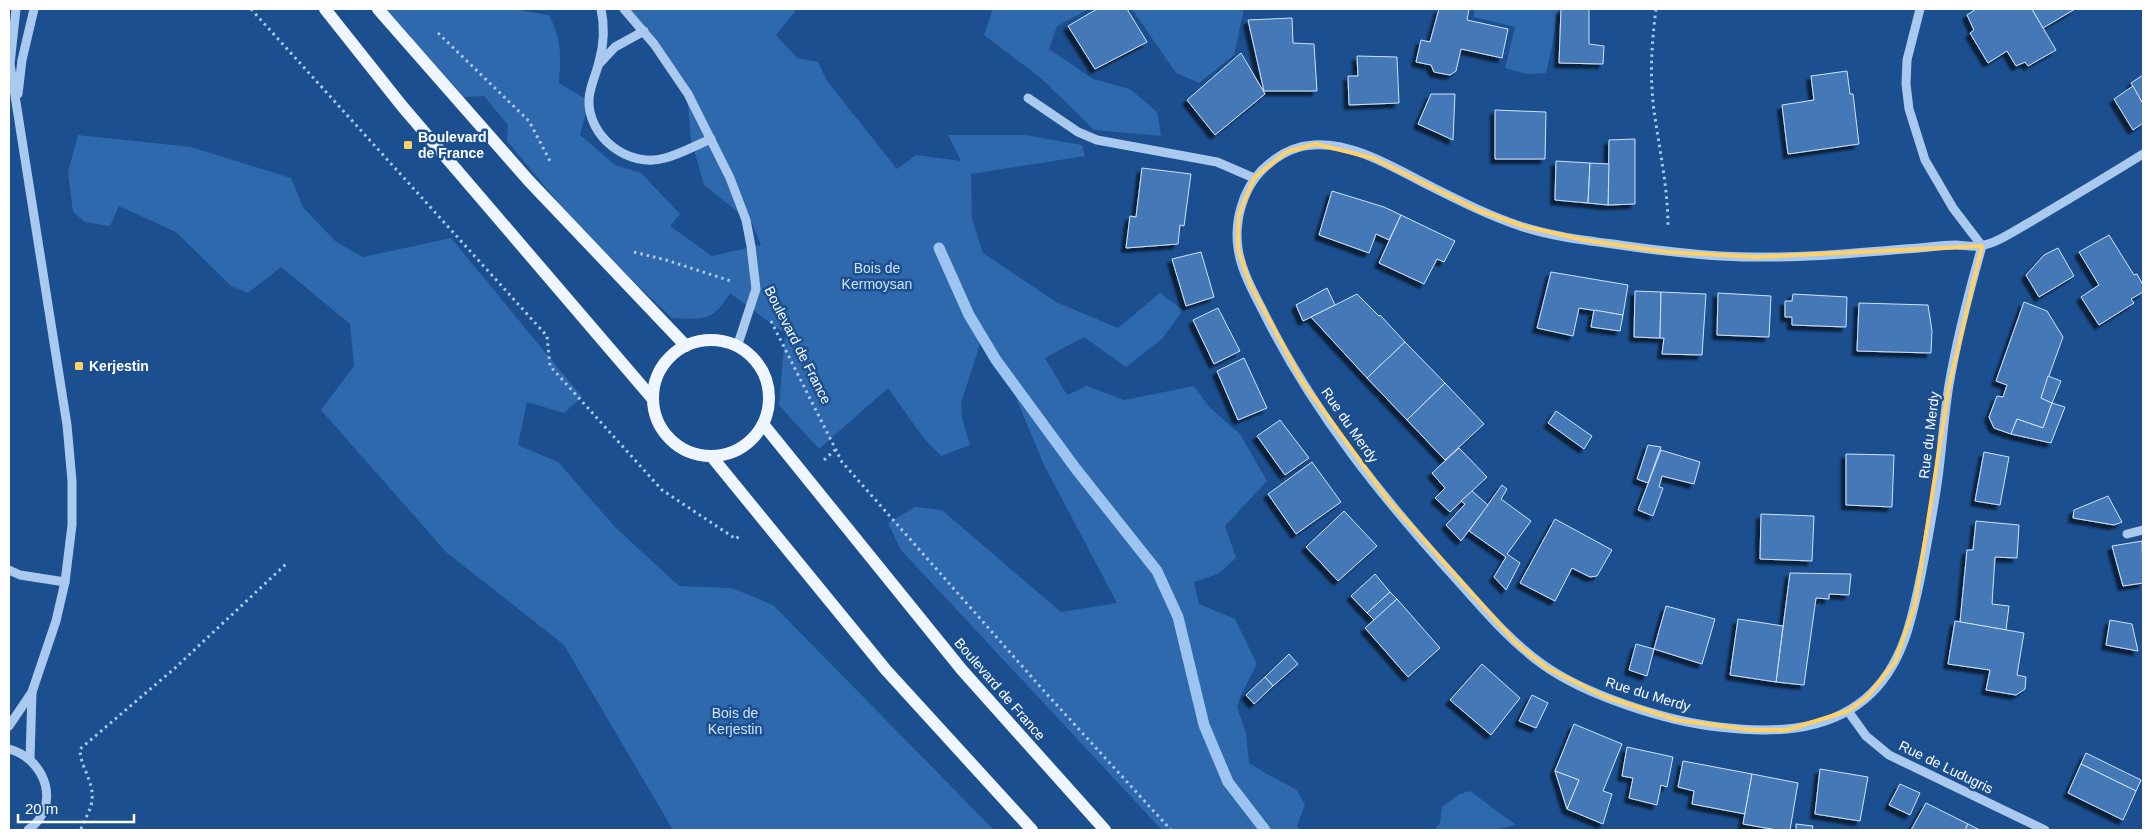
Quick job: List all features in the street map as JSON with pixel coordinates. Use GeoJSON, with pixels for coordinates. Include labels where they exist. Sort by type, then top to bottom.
{"type":"FeatureCollection","features":[{"type":"Feature","properties":{"kind":"main road"},"geometry":{"type":"LineString","coordinates":[[325,9],[402,106],[652,398]]}},
{"type":"Feature","properties":{"kind":"main road"},"geometry":{"type":"LineString","coordinates":[[378,9],[529,181],[686,346]]}},
{"type":"Feature","properties":{"kind":"main road"},"geometry":{"type":"LineString","coordinates":[[718,340],[744,350],[761,369],[768,388],[768,409],[763,424],[754,437],[742,448],[728,454],[712,457],[689,452],[670,440],[656,419],[652,398],[654,382],[661,367],[672,355],[686,346],[701,341],[718,340]]}},
{"type":"Feature","properties":{"kind":"main road","name":"Boulevard de France"},"geometry":{"type":"LineString","coordinates":[[763,424],[962,670],[1105,830]]}},
{"type":"Feature","properties":{"kind":"main road"},"geometry":{"type":"LineString","coordinates":[[712,457],[886,670],[1032,830]]}},
{"type":"Feature","properties":{"kind":"street"},"geometry":{"type":"LineString","coordinates":[[9,726],[32,692],[56,621],[65,582],[72,525],[72,481],[67,426],[10,64],[16,9]]}},
{"type":"Feature","properties":{"kind":"street"},"geometry":{"type":"LineString","coordinates":[[17,107],[22,60],[34,9]]}},
{"type":"Feature","properties":{"kind":"street"},"geometry":{"type":"LineString","coordinates":[[601,9],[604,32],[599,64],[591,82],[589,101],[592,118],[599,134],[611,147],[628,156],[648,160],[664,159],[711,139]]}},
{"type":"Feature","properties":{"kind":"street"},"geometry":{"type":"LineString","coordinates":[[624,9],[644,31],[673,69],[730,178],[746,220],[756,289],[738,347]]}},
{"type":"Feature","properties":{"kind":"street"},"geometry":{"type":"LineString","coordinates":[[1920,9],[1911,38],[1907,60],[1906,84],[1909,109],[1925,160],[1953,208],[1982,246]]}},
{"type":"Feature","properties":{"kind":"street"},"geometry":{"type":"LineString","coordinates":[[599,64],[615,47],[644,31]]}},
{"type":"Feature","properties":{"kind":"street"},"geometry":{"type":"LineString","coordinates":[[1028,98],[1078,132],[1097,140],[1217,162],[1254,178]]}},
{"type":"Feature","properties":{"kind":"street","name":"Rue du Merdy"},"geometry":{"type":"LineString","coordinates":[[1982,246],[1964,312],[1949,386],[1938,474],[1915,605],[1905,639],[1884,679],[1867,697],[1848,711],[1818,724],[1787,730],[1713,727],[1677,720],[1604,696],[1547,668],[1517,644],[1443,564],[1354,457],[1302,381],[1272,330],[1250,284],[1238,249],[1239,214],[1254,178],[1271,161],[1286,152],[1316,144],[1336,146],[1373,158],[1478,210],[1523,226],[1584,240],[1667,252],[1757,257],[1810,256],[1953,245],[1982,246],[2016,230],[2143,154]]}},
{"type":"Feature","properties":{"kind":"street"},"geometry":{"type":"LineString","coordinates":[[2127,534],[2143,530]]}},
{"type":"Feature","properties":{"kind":"street"},"geometry":{"type":"LineString","coordinates":[[9,570],[20,576],[65,582]]}},
{"type":"Feature","properties":{"kind":"street"},"geometry":{"type":"LineString","coordinates":[[30,759],[32,692]]}},
{"type":"Feature","properties":{"kind":"street","name":"Rue de Ludugris"},"geometry":{"type":"LineString","coordinates":[[1848,711],[1866,736],[1889,755],[2045,830]]}},
{"type":"Feature","properties":{"kind":"street"},"geometry":{"type":"LineString","coordinates":[[9,749],[19,752],[30,759],[40,771],[46,785],[46,802],[40,816],[28,830]]}},
{"type":"Feature","properties":{"kind":"path"},"geometry":{"type":"LineString","coordinates":[[251,9],[547,336],[550,366],[662,490],[736,539],[743,532]]}},
{"type":"Feature","properties":{"kind":"path"},"geometry":{"type":"LineString","coordinates":[[1656,9],[1650,58],[1655,123],[1665,170],[1668,215],[1667,252]]}},
{"type":"Feature","properties":{"kind":"path"},"geometry":{"type":"LineString","coordinates":[[433,28],[529,121],[552,164]]}},
{"type":"Feature","properties":{"kind":"path","name":"Boulevard de France"},"geometry":{"type":"LineString","coordinates":[[632,251],[756,289],[842,462],[1044,691],[1172,830]]}},
{"type":"Feature","properties":{"kind":"path"},"geometry":{"type":"LineString","coordinates":[[821,463],[835,450]]}},
{"type":"Feature","properties":{"kind":"path"},"geometry":{"type":"LineString","coordinates":[[81,829],[92,801],[92,788],[80,760],[80,749],[175,668],[286,564]]}},
{"type":"Feature","properties":{"kind":"highlighted area"},"geometry":{"type":"Polygon","coordinates":[[[1316,144],[1373,158],[1478,210],[1523,226],[1584,240],[1667,252],[1757,257],[1982,246],[1949,386],[1915,605],[1895,662],[1867,697],[1848,711],[1787,730],[1752,730],[1677,720],[1603,696],[1547,668],[1517,644],[1389,501],[1302,381],[1250,284],[1238,249],[1238,231],[1239,214],[1254,178],[1286,152],[1316,144]]]}},
{"type":"Feature","properties":{"kind":"green space","name":"Bois de Kermoysan"},"geometry":{"type":"Polygon","coordinates":[[[386,9],[520,9],[549,15],[560,48],[559,83],[589,101],[580,135],[615,165],[641,173],[680,214],[670,226],[712,256],[761,245],[752,223],[704,185],[691,139],[686,82],[628,9],[797,9],[776,35],[797,58],[818,62],[827,81],[897,169],[916,155],[961,161],[948,135],[1025,135],[1082,145],[1085,156],[971,174],[972,219],[983,253],[1056,302],[1118,328],[1160,293],[1183,310],[1162,339],[1126,367],[1084,337],[1045,358],[1067,395],[1087,386],[1124,400],[1194,386],[1210,408],[1240,434],[1267,481],[1225,526],[1236,558],[1218,574],[1194,582],[1199,604],[1235,619],[1257,664],[1237,707],[1246,733],[1249,763],[1297,790],[1305,805],[1297,826],[1301,830],[1162,830],[901,550],[888,523],[915,507],[942,510],[1061,612],[1117,603],[1044,465],[1014,393],[981,341],[961,403],[962,418],[970,445],[941,456],[922,436],[888,388],[819,449],[779,405],[785,334],[730,293],[718,310],[706,317],[692,319],[672,318],[589,239],[507,141],[508,125],[484,96],[464,97],[386,9]]]}},
{"type":"Feature","properties":{"kind":"green space"},"geometry":{"type":"Polygon","coordinates":[[[993,9],[1089,9],[1057,26],[1049,49],[1093,79],[1130,89],[1157,112],[1161,136],[1094,130],[1041,78],[984,35],[993,9]]]}},
{"type":"Feature","properties":{"kind":"green space"},"geometry":{"type":"Polygon","coordinates":[[[1132,9],[1244,9],[1234,55],[1199,83],[1176,73],[1132,9]]]}},
{"type":"Feature","properties":{"kind":"green space"},"geometry":{"type":"Polygon","coordinates":[[[1474,9],[1558,9],[1546,73],[1527,74],[1505,68],[1515,27],[1474,17],[1474,9]]]}},
{"type":"Feature","properties":{"kind":"green space","name":"Bois de Kerjestin"},"geometry":{"type":"Polygon","coordinates":[[[78,135],[191,147],[291,178],[303,207],[336,242],[363,257],[451,238],[582,397],[564,413],[527,402],[518,445],[558,462],[615,527],[679,586],[732,588],[773,605],[994,830],[673,830],[564,645],[446,552],[321,410],[354,366],[350,324],[281,267],[248,293],[231,286],[176,232],[119,206],[110,226],[85,222],[73,212],[68,172],[78,135]]]}},
{"type":"Feature","properties":{"kind":"green space"},"geometry":{"type":"Polygon","coordinates":[[[1470,791],[1516,825],[1495,830],[1434,830],[1440,823],[1442,807],[1460,794],[1470,791]]]}},
{"type":"Feature","properties":{"kind":"building"},"geometry":{"type":"Polygon","coordinates":[[[1097,9],[1127,9],[1147,42],[1095,69],[1068,26],[1097,9]]]}},
{"type":"Feature","properties":{"kind":"building"},"geometry":{"type":"Polygon","coordinates":[[[1439,9],[1469,9],[1467,20],[1508,29],[1502,58],[1461,49],[1456,71],[1450,75],[1434,72],[1431,65],[1416,62],[1421,40],[1430,42],[1439,9]]]}},
{"type":"Feature","properties":{"kind":"building"},"geometry":{"type":"Polygon","coordinates":[[[1561,9],[1589,9],[1589,44],[1604,46],[1603,64],[1559,63],[1561,9]]]}},
{"type":"Feature","properties":{"kind":"building"},"geometry":{"type":"Polygon","coordinates":[[[1976,9],[2032,9],[2056,50],[2028,66],[2025,62],[2016,66],[2007,51],[1988,63],[1970,33],[1974,30],[1967,15],[1976,9]]]}},
{"type":"Feature","properties":{"kind":"building"},"geometry":{"type":"Polygon","coordinates":[[[2032,9],[2075,9],[2043,28],[2032,9]]]}},
{"type":"Feature","properties":{"kind":"building"},"geometry":{"type":"Polygon","coordinates":[[[1292,18],[1293,43],[1314,44],[1317,91],[1264,91],[1248,20],[1292,18]]]}},
{"type":"Feature","properties":{"kind":"building"},"geometry":{"type":"Polygon","coordinates":[[[1241,53],[1265,94],[1215,135],[1187,100],[1241,53]]]}},
{"type":"Feature","properties":{"kind":"building"},"geometry":{"type":"Polygon","coordinates":[[[1357,56],[1397,57],[1399,103],[1349,105],[1348,76],[1358,76],[1357,56]]]}},
{"type":"Feature","properties":{"kind":"building"},"geometry":{"type":"Polygon","coordinates":[[[1847,71],[1850,94],[1853,94],[1859,144],[1788,154],[1782,105],[1814,100],[1811,76],[1847,71]]]}},
{"type":"Feature","properties":{"kind":"building"},"geometry":{"type":"Polygon","coordinates":[[[2143,75],[2143,104],[2131,83],[2143,75]]]}},
{"type":"Feature","properties":{"kind":"building"},"geometry":{"type":"Polygon","coordinates":[[[2133,86],[2143,104],[2143,123],[2133,130],[2114,99],[2133,86]]]}},
{"type":"Feature","properties":{"kind":"building"},"geometry":{"type":"Polygon","coordinates":[[[1431,94],[1455,94],[1453,140],[1418,124],[1431,94]]]}},
{"type":"Feature","properties":{"kind":"building"},"geometry":{"type":"Polygon","coordinates":[[[1495,110],[1546,112],[1545,159],[1495,159],[1495,110]]]}},
{"type":"Feature","properties":{"kind":"building"},"geometry":{"type":"Polygon","coordinates":[[[1635,139],[1635,204],[1608,205],[1609,140],[1635,139]]]}},
{"type":"Feature","properties":{"kind":"building"},"geometry":{"type":"Polygon","coordinates":[[[1556,161],[1590,163],[1588,203],[1555,200],[1556,161]]]}},
{"type":"Feature","properties":{"kind":"building"},"geometry":{"type":"Polygon","coordinates":[[[1590,163],[1609,164],[1608,205],[1588,203],[1590,163]]]}},
{"type":"Feature","properties":{"kind":"building"},"geometry":{"type":"Polygon","coordinates":[[[1142,168],[1191,174],[1184,226],[1180,225],[1178,244],[1126,248],[1130,216],[1136,217],[1142,168]]]}},
{"type":"Feature","properties":{"kind":"building"},"geometry":{"type":"Polygon","coordinates":[[[1332,191],[1384,207],[1401,215],[1389,240],[1376,234],[1369,253],[1319,235],[1332,191]]]}},
{"type":"Feature","properties":{"kind":"building"},"geometry":{"type":"Polygon","coordinates":[[[1401,215],[1455,241],[1444,262],[1437,259],[1424,284],[1379,263],[1401,215]]]}},
{"type":"Feature","properties":{"kind":"building"},"geometry":{"type":"Polygon","coordinates":[[[2109,235],[2134,275],[2137,274],[2143,285],[2143,292],[2131,299],[2134,303],[2099,325],[2081,297],[2099,285],[2079,252],[2109,235]]]}},
{"type":"Feature","properties":{"kind":"building"},"geometry":{"type":"Polygon","coordinates":[[[2058,248],[2074,276],[2039,297],[2026,275],[2044,255],[2058,248]]]}},
{"type":"Feature","properties":{"kind":"building"},"geometry":{"type":"Polygon","coordinates":[[[1201,252],[1214,297],[1186,306],[1172,259],[1201,252]]]}},
{"type":"Feature","properties":{"kind":"building"},"geometry":{"type":"Polygon","coordinates":[[[1551,272],[1628,285],[1623,315],[1579,308],[1573,336],[1537,328],[1551,272]]]}},
{"type":"Feature","properties":{"kind":"building"},"geometry":{"type":"Polygon","coordinates":[[[1327,288],[1335,305],[1303,321],[1296,305],[1327,288]]]}},
{"type":"Feature","properties":{"kind":"building"},"geometry":{"type":"Polygon","coordinates":[[[1635,291],[1661,292],[1660,338],[1634,337],[1635,291]]]}},
{"type":"Feature","properties":{"kind":"building"},"geometry":{"type":"Polygon","coordinates":[[[1661,292],[1706,294],[1702,355],[1662,354],[1664,338],[1660,338],[1661,292]]]}},
{"type":"Feature","properties":{"kind":"building"},"geometry":{"type":"Polygon","coordinates":[[[1718,293],[1771,296],[1769,337],[1717,335],[1718,293]]]}},
{"type":"Feature","properties":{"kind":"building"},"geometry":{"type":"Polygon","coordinates":[[[1357,294],[1405,342],[1367,378],[1311,317],[1357,294]]]}},
{"type":"Feature","properties":{"kind":"building"},"geometry":{"type":"Polygon","coordinates":[[[1793,294],[1847,297],[1846,327],[1792,325],[1792,317],[1785,317],[1785,301],[1792,301],[1793,294]]]}},
{"type":"Feature","properties":{"kind":"building"},"geometry":{"type":"Polygon","coordinates":[[[2024,302],[2047,311],[2063,337],[2041,398],[2052,403],[2043,428],[2017,419],[2011,434],[1994,428],[1989,417],[1997,396],[2003,397],[2007,385],[1996,381],[2024,302]]]}},
{"type":"Feature","properties":{"kind":"building"},"geometry":{"type":"Polygon","coordinates":[[[1859,303],[1928,305],[1932,331],[1931,353],[1857,351],[1859,303]]]}},
{"type":"Feature","properties":{"kind":"building"},"geometry":{"type":"Polygon","coordinates":[[[1218,308],[1240,351],[1214,364],[1193,320],[1218,308]]]}},
{"type":"Feature","properties":{"kind":"building"},"geometry":{"type":"Polygon","coordinates":[[[1594,310],[1623,315],[1620,331],[1591,327],[1594,310]]]}},
{"type":"Feature","properties":{"kind":"building"},"geometry":{"type":"Polygon","coordinates":[[[1405,342],[1445,383],[1407,420],[1367,378],[1405,342]]]}},
{"type":"Feature","properties":{"kind":"building"},"geometry":{"type":"Polygon","coordinates":[[[1244,358],[1267,408],[1238,420],[1217,371],[1244,358]]]}},
{"type":"Feature","properties":{"kind":"building"},"geometry":{"type":"Polygon","coordinates":[[[2048,376],[2061,381],[2052,403],[2041,398],[2048,376]]]}},
{"type":"Feature","properties":{"kind":"building"},"geometry":{"type":"Polygon","coordinates":[[[1445,383],[1484,424],[1445,460],[1407,420],[1445,383]]]}},
{"type":"Feature","properties":{"kind":"building"},"geometry":{"type":"Polygon","coordinates":[[[2052,403],[2065,407],[2051,443],[2011,434],[2017,419],[2043,428],[2052,403]]]}},
{"type":"Feature","properties":{"kind":"building"},"geometry":{"type":"Polygon","coordinates":[[[1556,411],[1592,436],[1584,449],[1548,423],[1556,411]]]}},
{"type":"Feature","properties":{"kind":"building"},"geometry":{"type":"Polygon","coordinates":[[[1280,420],[1309,458],[1285,475],[1257,436],[1280,420]]]}},
{"type":"Feature","properties":{"kind":"building"},"geometry":{"type":"Polygon","coordinates":[[[1648,445],[1661,447],[1648,483],[1637,479],[1648,445]]]}},
{"type":"Feature","properties":{"kind":"building"},"geometry":{"type":"Polygon","coordinates":[[[1459,448],[1487,477],[1450,512],[1435,498],[1445,488],[1432,473],[1459,448]]]}},
{"type":"Feature","properties":{"kind":"building"},"geometry":{"type":"Polygon","coordinates":[[[1661,450],[1700,462],[1694,484],[1662,476],[1659,487],[1663,488],[1653,516],[1638,510],[1661,450]]]}},
{"type":"Feature","properties":{"kind":"building"},"geometry":{"type":"Polygon","coordinates":[[[1984,452],[2009,457],[2000,505],[1975,501],[1984,452]]]}},
{"type":"Feature","properties":{"kind":"building"},"geometry":{"type":"Polygon","coordinates":[[[1846,454],[1894,455],[1892,507],[1846,505],[1846,454]]]}},
{"type":"Feature","properties":{"kind":"building"},"geometry":{"type":"Polygon","coordinates":[[[1312,462],[1341,502],[1296,534],[1268,494],[1312,462]]]}},
{"type":"Feature","properties":{"kind":"building"},"geometry":{"type":"Polygon","coordinates":[[[1502,485],[1507,489],[1501,499],[1531,521],[1507,554],[1520,563],[1506,590],[1494,577],[1506,557],[1469,531],[1502,485]]]}},
{"type":"Feature","properties":{"kind":"building"},"geometry":{"type":"Polygon","coordinates":[[[1472,491],[1488,505],[1461,541],[1446,525],[1465,504],[1461,501],[1472,491]]]}},
{"type":"Feature","properties":{"kind":"building"},"geometry":{"type":"Polygon","coordinates":[[[2108,496],[2122,522],[2114,525],[2073,518],[2074,510],[2108,496]]]}},
{"type":"Feature","properties":{"kind":"building"},"geometry":{"type":"Polygon","coordinates":[[[1344,511],[1377,546],[1338,581],[1306,547],[1344,511]]]}},
{"type":"Feature","properties":{"kind":"building"},"geometry":{"type":"Polygon","coordinates":[[[1761,514],[1814,516],[1812,561],[1760,559],[1761,514]]]}},
{"type":"Feature","properties":{"kind":"building"},"geometry":{"type":"Polygon","coordinates":[[[1555,519],[1612,550],[1597,576],[1590,577],[1572,568],[1555,601],[1520,583],[1555,519]]]}},
{"type":"Feature","properties":{"kind":"building"},"geometry":{"type":"Polygon","coordinates":[[[1976,521],[2019,525],[2017,558],[1995,557],[1992,604],[2009,606],[2006,630],[1960,622],[1967,550],[1973,550],[1976,521]]]}},
{"type":"Feature","properties":{"kind":"building"},"geometry":{"type":"Polygon","coordinates":[[[2142,541],[2143,583],[2123,586],[2112,546],[2142,541]]]}},
{"type":"Feature","properties":{"kind":"building"},"geometry":{"type":"Polygon","coordinates":[[[1790,573],[1851,574],[1849,595],[1829,594],[1829,599],[1816,598],[1804,685],[1776,682],[1790,573]]]}},
{"type":"Feature","properties":{"kind":"building"},"geometry":{"type":"Polygon","coordinates":[[[1375,574],[1390,592],[1367,613],[1351,596],[1375,574]]]}},
{"type":"Feature","properties":{"kind":"building"},"geometry":{"type":"Polygon","coordinates":[[[1390,592],[1397,599],[1374,620],[1367,613],[1390,592]]]}},
{"type":"Feature","properties":{"kind":"building"},"geometry":{"type":"Polygon","coordinates":[[[1397,599],[1440,648],[1408,677],[1365,628],[1397,599]]]}},
{"type":"Feature","properties":{"kind":"building"},"geometry":{"type":"Polygon","coordinates":[[[1666,606],[1715,619],[1702,664],[1654,649],[1666,606]]]}},
{"type":"Feature","properties":{"kind":"building"},"geometry":{"type":"Polygon","coordinates":[[[1738,619],[1783,626],[1776,682],[1730,675],[1738,619]]]}},
{"type":"Feature","properties":{"kind":"building"},"geometry":{"type":"Polygon","coordinates":[[[2110,620],[2132,624],[2138,651],[2106,645],[2110,620]]]}},
{"type":"Feature","properties":{"kind":"building"},"geometry":{"type":"Polygon","coordinates":[[[1955,621],[2024,633],[2017,675],[2026,677],[2025,689],[2016,695],[1986,690],[1990,670],[1948,664],[1955,621]]]}},
{"type":"Feature","properties":{"kind":"building"},"geometry":{"type":"Polygon","coordinates":[[[1636,644],[1654,649],[1647,676],[1629,670],[1636,644]]]}},
{"type":"Feature","properties":{"kind":"building"},"geometry":{"type":"Polygon","coordinates":[[[1289,654],[1298,664],[1273,686],[1265,677],[1289,654]]]}},
{"type":"Feature","properties":{"kind":"building"},"geometry":{"type":"Polygon","coordinates":[[[1482,664],[1520,698],[1491,735],[1450,700],[1482,664]]]}},
{"type":"Feature","properties":{"kind":"building"},"geometry":{"type":"Polygon","coordinates":[[[1265,677],[1273,686],[1254,704],[1246,695],[1265,677]]]}},
{"type":"Feature","properties":{"kind":"building"},"geometry":{"type":"Polygon","coordinates":[[[1532,695],[1548,703],[1536,728],[1519,721],[1532,695]]]}},
{"type":"Feature","properties":{"kind":"building"},"geometry":{"type":"Polygon","coordinates":[[[1574,724],[1622,744],[1603,791],[1612,794],[1603,824],[1567,809],[1579,780],[1555,771],[1574,724]]]}},
{"type":"Feature","properties":{"kind":"building"},"geometry":{"type":"Polygon","coordinates":[[[1627,747],[1673,757],[1667,787],[1661,785],[1657,805],[1629,798],[1633,778],[1622,776],[1627,747]]]}},
{"type":"Feature","properties":{"kind":"building"},"geometry":{"type":"Polygon","coordinates":[[[2086,753],[2141,780],[2136,791],[2081,764],[2086,753]]]}},
{"type":"Feature","properties":{"kind":"building"},"geometry":{"type":"Polygon","coordinates":[[[1683,761],[1752,774],[1745,814],[1692,804],[1694,791],[1678,787],[1683,761]]]}},
{"type":"Feature","properties":{"kind":"building"},"geometry":{"type":"Polygon","coordinates":[[[2081,764],[2136,791],[2123,820],[2068,793],[2081,764]]]}},
{"type":"Feature","properties":{"kind":"building"},"geometry":{"type":"Polygon","coordinates":[[[1820,769],[1868,777],[1860,821],[1815,814],[1820,769]]]}},
{"type":"Feature","properties":{"kind":"building"},"geometry":{"type":"Polygon","coordinates":[[[1555,771],[1579,780],[1567,809],[1555,771]]]}},
{"type":"Feature","properties":{"kind":"building"},"geometry":{"type":"Polygon","coordinates":[[[1752,774],[1798,783],[1790,830],[1777,830],[1743,824],[1752,774]]]}},
{"type":"Feature","properties":{"kind":"building"},"geometry":{"type":"Polygon","coordinates":[[[1900,784],[1920,793],[1910,815],[1889,805],[1900,784]]]}},
{"type":"Feature","properties":{"kind":"building"},"geometry":{"type":"Polygon","coordinates":[[[1926,803],[1968,824],[1965,830],[1911,830],[1926,803]]]}},
{"type":"Feature","properties":{"kind":"building"},"geometry":{"type":"Polygon","coordinates":[[[1796,824],[1813,826],[1812,830],[1796,830],[1796,824]]]}},
{"type":"Feature","properties":{"kind":"building"},"geometry":{"type":"Polygon","coordinates":[[[1968,824],[1980,830],[1965,830],[1968,824]]]}},
{"type":"Feature","properties":{"kind":"waterway"},"geometry":{"type":"LineString","coordinates":[[939,248],[969,315],[996,360],[1076,469],[1157,571],[1178,617],[1204,725],[1228,782],[1265,830]]}},
{"type":"Feature","properties":{"kind":"place","name":"Boulevard de France"},"geometry":{"type":"Point","coordinates":[408,145]}},
{"type":"Feature","properties":{"kind":"place","name":"Kerjestin"},"geometry":{"type":"Point","coordinates":[79,366]}}]}
